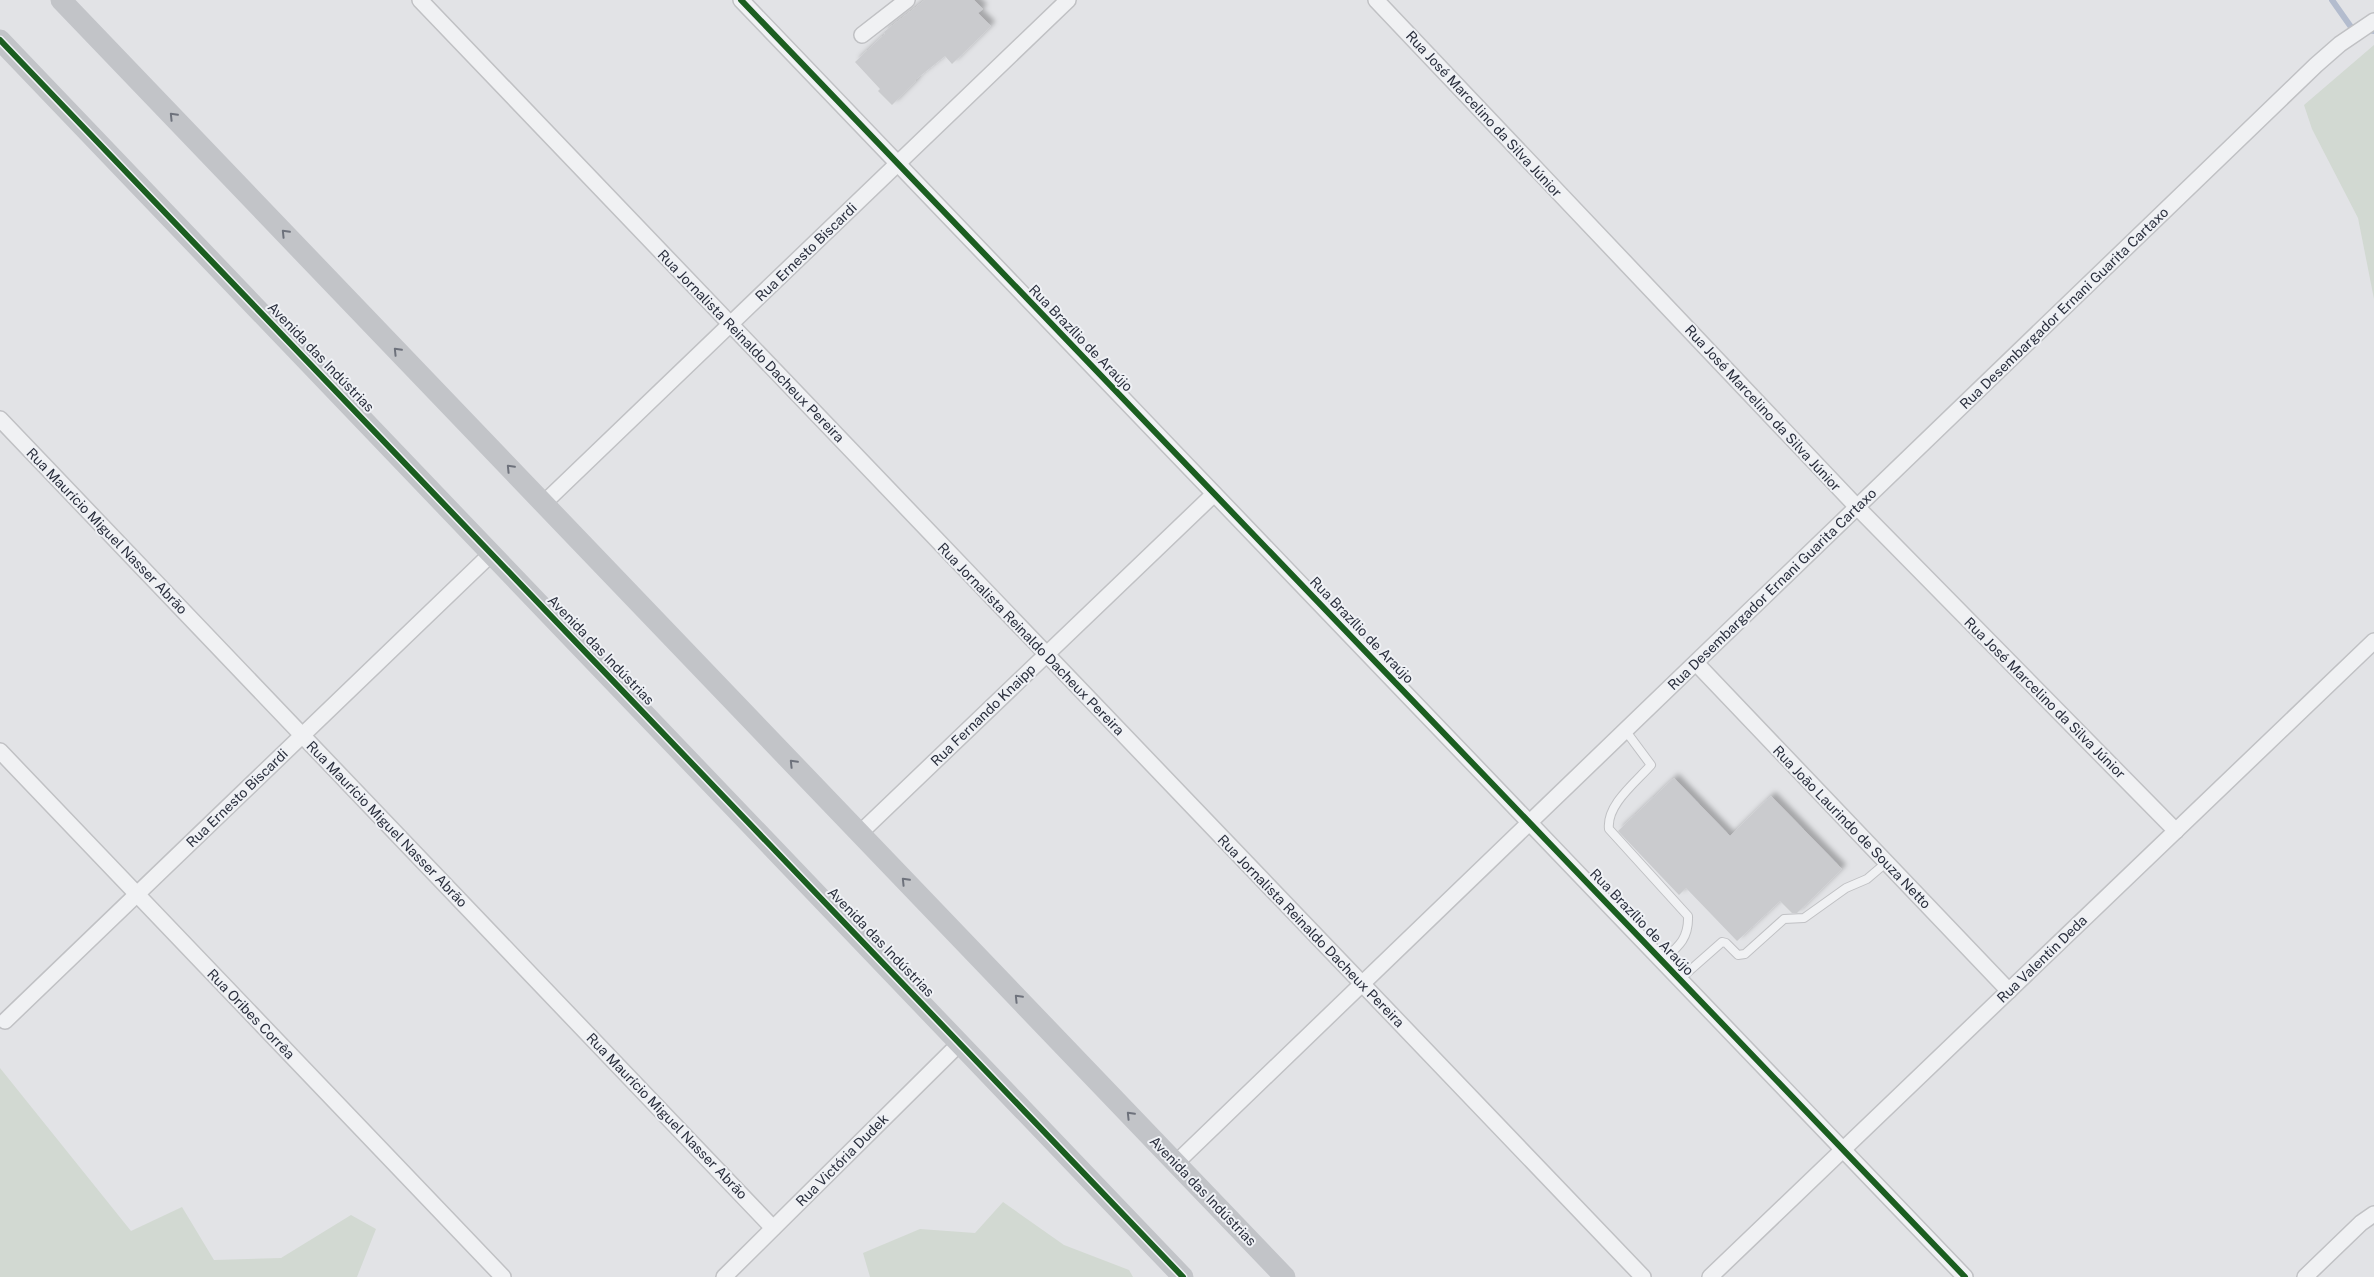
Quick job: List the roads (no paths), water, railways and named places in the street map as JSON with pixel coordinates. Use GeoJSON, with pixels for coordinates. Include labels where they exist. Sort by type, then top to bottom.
{"type":"FeatureCollection","features":[{"type":"Feature","properties":{"kind":"main road","name":"Avenida das Indústrias"},"geometry":{"type":"LineString","coordinates":[[62,0],[1285,1277]]}},
{"type":"Feature","properties":{"kind":"main road","name":"Avenida das Indústrias"},"geometry":{"type":"LineString","coordinates":[[0,40],[1183,1277]]}},
{"type":"Feature","properties":{"kind":"street","name":"Rua Jornalista Reinaldo Dacheux Pereira"},"geometry":{"type":"LineString","coordinates":[[420,0],[1643,1277]]}},
{"type":"Feature","properties":{"kind":"street","name":"Rua Brazílio de Araújo"},"geometry":{"type":"LineString","coordinates":[[740,0],[1965,1277]]}},
{"type":"Feature","properties":{"kind":"street"},"geometry":{"type":"LineString","coordinates":[[862,35],[907,0]]}},
{"type":"Feature","properties":{"kind":"street","name":"Rua Ernesto Biscardi"},"geometry":{"type":"LineString","coordinates":[[544,503],[1068,0]]}},
{"type":"Feature","properties":{"kind":"street","name":"Rua José Marcelino da Silva Júnior"},"geometry":{"type":"LineString","coordinates":[[1376,0],[1857,507],[2176,831]]}},
{"type":"Feature","properties":{"kind":"street","name":"Rua Desembargador Ernani Guarita Cartaxo"},"geometry":{"type":"LineString","coordinates":[[1176,1163],[2340,44],[2374,21]]}},
{"type":"Feature","properties":{"kind":"street","name":"Rua Maurício Miguel Nasser Abrão"},"geometry":{"type":"LineString","coordinates":[[0,419],[773,1228]]}},
{"type":"Feature","properties":{"kind":"street","name":"Rua Fernando Knaipp"},"geometry":{"type":"LineString","coordinates":[[860,833],[1214,494]]}},
{"type":"Feature","properties":{"kind":"street","name":"Rua Ernesto Biscardi"},"geometry":{"type":"LineString","coordinates":[[5,1021],[492,554]]}},
{"type":"Feature","properties":{"kind":"street","name":"Rua Valentin Deda"},"geometry":{"type":"LineString","coordinates":[[1710,1277],[2374,641]]}},
{"type":"Feature","properties":{"kind":"street","name":"Rua João Laurindo de Souza Netto"},"geometry":{"type":"LineString","coordinates":[[1696,663],[2009,991]]}},
{"type":"Feature","properties":{"kind":"street","name":"Rua Oribes Corrêa"},"geometry":{"type":"LineString","coordinates":[[0,751],[503,1277]]}},
{"type":"Feature","properties":{"kind":"street","name":"Rua Victória Dudek"},"geometry":{"type":"LineString","coordinates":[[724,1277],[960,1043]]}},
{"type":"Feature","properties":{"kind":"street"},"geometry":{"type":"LineString","coordinates":[[2305,1277],[2361,1223],[2374,1214]]}},
{"type":"Feature","properties":{"kind":"lane"},"geometry":{"type":"LineString","coordinates":[[1625,730],[1651,765],[1612,809],[1608,820],[1609,829],[1688,916],[1688,929],[1681,944],[1662,961]]}},
{"type":"Feature","properties":{"kind":"lane"},"geometry":{"type":"LineString","coordinates":[[1680,979],[1722,942],[1726,943],[1738,955],[1745,954],[1784,919],[1804,918],[1846,888],[1867,879],[1886,862]]}},
{"type":"Feature","properties":{"kind":"waterway"},"geometry":{"type":"LineString","coordinates":[[2332,0],[2351,27],[2374,31]]}}]}
